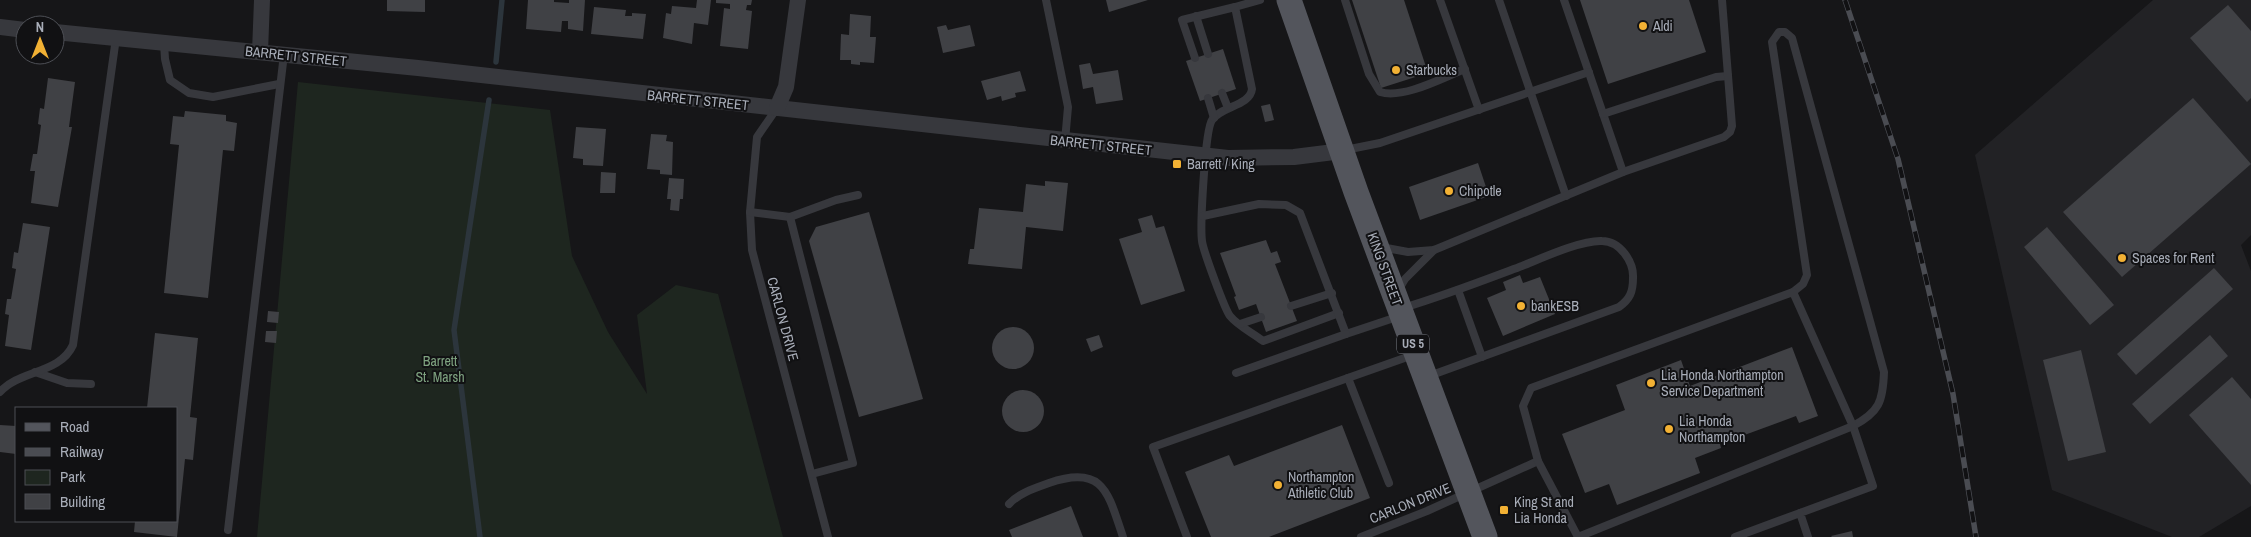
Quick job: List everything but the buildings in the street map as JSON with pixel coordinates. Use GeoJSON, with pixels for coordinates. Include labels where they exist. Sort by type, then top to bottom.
{"type":"FeatureCollection","features":[{"type":"Feature","properties":{"kind":"main road","name":"KING STREET"},"geometry":{"type":"LineString","coordinates":[[1289,0],[1376,246],[1485,537]]}},
{"type":"Feature","properties":{"kind":"street"},"geometry":{"type":"LineString","coordinates":[[260,52],[262,0]]}},
{"type":"Feature","properties":{"kind":"street"},"geometry":{"type":"LineString","coordinates":[[777,108],[786,87],[798,0]]}},
{"type":"Feature","properties":{"kind":"street"},"geometry":{"type":"LineString","coordinates":[[0,27],[15,29]]}},
{"type":"Feature","properties":{"kind":"street","name":"BARRETT STREET"},"geometry":{"type":"LineString","coordinates":[[65,33],[284,54],[1206,156],[1228,158],[1287,157],[1342,151]]}},
{"type":"Feature","properties":{"kind":"lane"},"geometry":{"type":"LineString","coordinates":[[1046,0],[1068,107],[1065,141]]}},
{"type":"Feature","properties":{"kind":"lane"},"geometry":{"type":"LineString","coordinates":[[1195,58],[1182,20],[1260,0]]}},
{"type":"Feature","properties":{"kind":"lane"},"geometry":{"type":"LineString","coordinates":[[1345,0],[1369,74],[1380,92],[1390,95],[1408,91],[1465,69]]}},
{"type":"Feature","properties":{"kind":"lane"},"geometry":{"type":"LineString","coordinates":[[1440,0],[1479,110]]}},
{"type":"Feature","properties":{"kind":"lane"},"geometry":{"type":"LineString","coordinates":[[1499,0],[1566,196]]}},
{"type":"Feature","properties":{"kind":"lane"},"geometry":{"type":"LineString","coordinates":[[1564,0],[1623,172]]}},
{"type":"Feature","properties":{"kind":"lane"},"geometry":{"type":"LineString","coordinates":[[1376,246],[1408,252],[1434,250],[1623,172],[1724,137],[1730,132],[1722,0]]}},
{"type":"Feature","properties":{"kind":"lane"},"geometry":{"type":"LineString","coordinates":[[1235,7],[1252,95],[1214,118],[1210,128],[1206,156],[1202,242],[1229,315],[1263,341],[1339,313]]}},
{"type":"Feature","properties":{"kind":"lane"},"geometry":{"type":"LineString","coordinates":[[1196,16],[1208,54]]}},
{"type":"Feature","properties":{"kind":"lane"},"geometry":{"type":"LineString","coordinates":[[1779,32],[1785,32],[1792,38],[1884,372],[1880,401],[1870,417],[1853,426],[1578,537],[1538,461],[1523,406],[1530,388],[1792,292],[1802,284],[1807,275],[1772,42],[1779,32]]}},
{"type":"Feature","properties":{"kind":"lane"},"geometry":{"type":"LineString","coordinates":[[0,392],[9,384],[66,356],[73,345],[116,38]]}},
{"type":"Feature","properties":{"kind":"lane"},"geometry":{"type":"LineString","coordinates":[[164,43],[165,59],[170,80],[189,92],[213,97],[279,84]]}},
{"type":"Feature","properties":{"kind":"lane"},"geometry":{"type":"LineString","coordinates":[[228,530],[284,54]]}},
{"type":"Feature","properties":{"kind":"lane"},"geometry":{"type":"LineString","coordinates":[[1342,151],[1380,142],[1589,72]]}},
{"type":"Feature","properties":{"kind":"lane"},"geometry":{"type":"LineString","coordinates":[[1603,114],[1716,77],[1728,76]]}},
{"type":"Feature","properties":{"kind":"lane"},"geometry":{"type":"LineString","coordinates":[[1222,94],[1228,108]]}},
{"type":"Feature","properties":{"kind":"lane"},"geometry":{"type":"LineString","coordinates":[[1208,98],[1214,118]]}},
{"type":"Feature","properties":{"kind":"lane","name":"CARLON DRIVE"},"geometry":{"type":"LineString","coordinates":[[777,108],[757,137],[750,212],[752,250],[828,537]]}},
{"type":"Feature","properties":{"kind":"lane"},"geometry":{"type":"LineString","coordinates":[[750,212],[790,217],[836,200],[858,195]]}},
{"type":"Feature","properties":{"kind":"lane"},"geometry":{"type":"LineString","coordinates":[[1203,216],[1259,204],[1286,204],[1300,213],[1346,334]]}},
{"type":"Feature","properties":{"kind":"lane"},"geometry":{"type":"LineString","coordinates":[[790,217],[853,463],[812,474]]}},
{"type":"Feature","properties":{"kind":"lane"},"geometry":{"type":"LineString","coordinates":[[1236,373],[1346,334],[1399,307],[1458,290],[1567,248],[1603,240],[1624,251],[1633,272],[1633,291],[1628,301],[1619,307],[1425,378]]}},
{"type":"Feature","properties":{"kind":"lane"},"geometry":{"type":"LineString","coordinates":[[1399,307],[1404,279],[1434,250]]}},
{"type":"Feature","properties":{"kind":"lane"},"geometry":{"type":"LineString","coordinates":[[1458,290],[1482,357]]}},
{"type":"Feature","properties":{"kind":"lane"},"geometry":{"type":"LineString","coordinates":[[1735,537],[1873,486],[1853,426],[1792,292]]}},
{"type":"Feature","properties":{"kind":"lane"},"geometry":{"type":"LineString","coordinates":[[1291,306],[1332,293]]}},
{"type":"Feature","properties":{"kind":"lane"},"geometry":{"type":"LineString","coordinates":[[1240,324],[1260,317]]}},
{"type":"Feature","properties":{"kind":"lane"},"geometry":{"type":"LineString","coordinates":[[1187,537],[1152,447],[1416,354]]}},
{"type":"Feature","properties":{"kind":"lane"},"geometry":{"type":"LineString","coordinates":[[35,372],[67,383],[91,384]]}},
{"type":"Feature","properties":{"kind":"lane"},"geometry":{"type":"LineString","coordinates":[[1348,378],[1389,483]]}},
{"type":"Feature","properties":{"kind":"lane","name":"CARLON DRIVE"},"geometry":{"type":"LineString","coordinates":[[1361,537],[1538,461]]}},
{"type":"Feature","properties":{"kind":"lane"},"geometry":{"type":"LineString","coordinates":[[1009,504],[1014,498],[1040,486],[1063,478],[1084,476],[1096,482],[1109,497],[1123,537]]}},
{"type":"Feature","properties":{"kind":"lane"},"geometry":{"type":"LineString","coordinates":[[1800,513],[1808,537]]}},
{"type":"Feature","properties":{"kind":"shaded area","name":"Spaces for Rent"},"geometry":{"type":"Polygon","coordinates":[[[2153,0],[2251,0],[2251,235],[2241,245],[2251,271],[2251,506],[2199,537],[2172,537],[2052,490],[1975,155],[2153,0]]]}},
{"type":"Feature","properties":{"kind":"green space","name":"Barrett St. Marsh"},"geometry":{"type":"Polygon","coordinates":[[[298,82],[550,110],[572,256],[608,332],[647,394],[637,315],[676,285],[718,294],[783,537],[257,537],[298,82]]]}},
{"type":"Feature","properties":{"kind":"waterway"},"geometry":{"type":"LineString","coordinates":[[496,62],[502,0]]}},
{"type":"Feature","properties":{"kind":"waterway"},"geometry":{"type":"LineString","coordinates":[[480,537],[454,330],[489,100]]}},
{"type":"Feature","properties":{"kind":"railway"},"geometry":{"type":"LineString","coordinates":[[1845,0],[1898,159],[1953,394],[1976,537]]}},
{"type":"Feature","properties":{"kind":"place","name":"Aldi"},"geometry":{"type":"Point","coordinates":[1643,26]}},
{"type":"Feature","properties":{"kind":"place","name":"Starbucks"},"geometry":{"type":"Point","coordinates":[1396,70]}},
{"type":"Feature","properties":{"kind":"place","name":"Barrett / King"},"geometry":{"type":"Point","coordinates":[1177,164]}},
{"type":"Feature","properties":{"kind":"place","name":"Chipotle"},"geometry":{"type":"Point","coordinates":[1449,191]}},
{"type":"Feature","properties":{"kind":"place","name":"Spaces for Rent"},"geometry":{"type":"Point","coordinates":[2122,258]}},
{"type":"Feature","properties":{"kind":"place","name":"bankESB"},"geometry":{"type":"Point","coordinates":[1521,306]}},
{"type":"Feature","properties":{"kind":"place","name":"Lia Honda Northampton Service Department"},"geometry":{"type":"Point","coordinates":[1651,383]}},
{"type":"Feature","properties":{"kind":"place","name":"Lia Honda Northampton"},"geometry":{"type":"Point","coordinates":[1669,429]}},
{"type":"Feature","properties":{"kind":"place","name":"Northampton Athletic Club"},"geometry":{"type":"Point","coordinates":[1278,485]}},
{"type":"Feature","properties":{"kind":"place","name":"King St and Lia Honda"},"geometry":{"type":"Point","coordinates":[1504,510]}}]}
